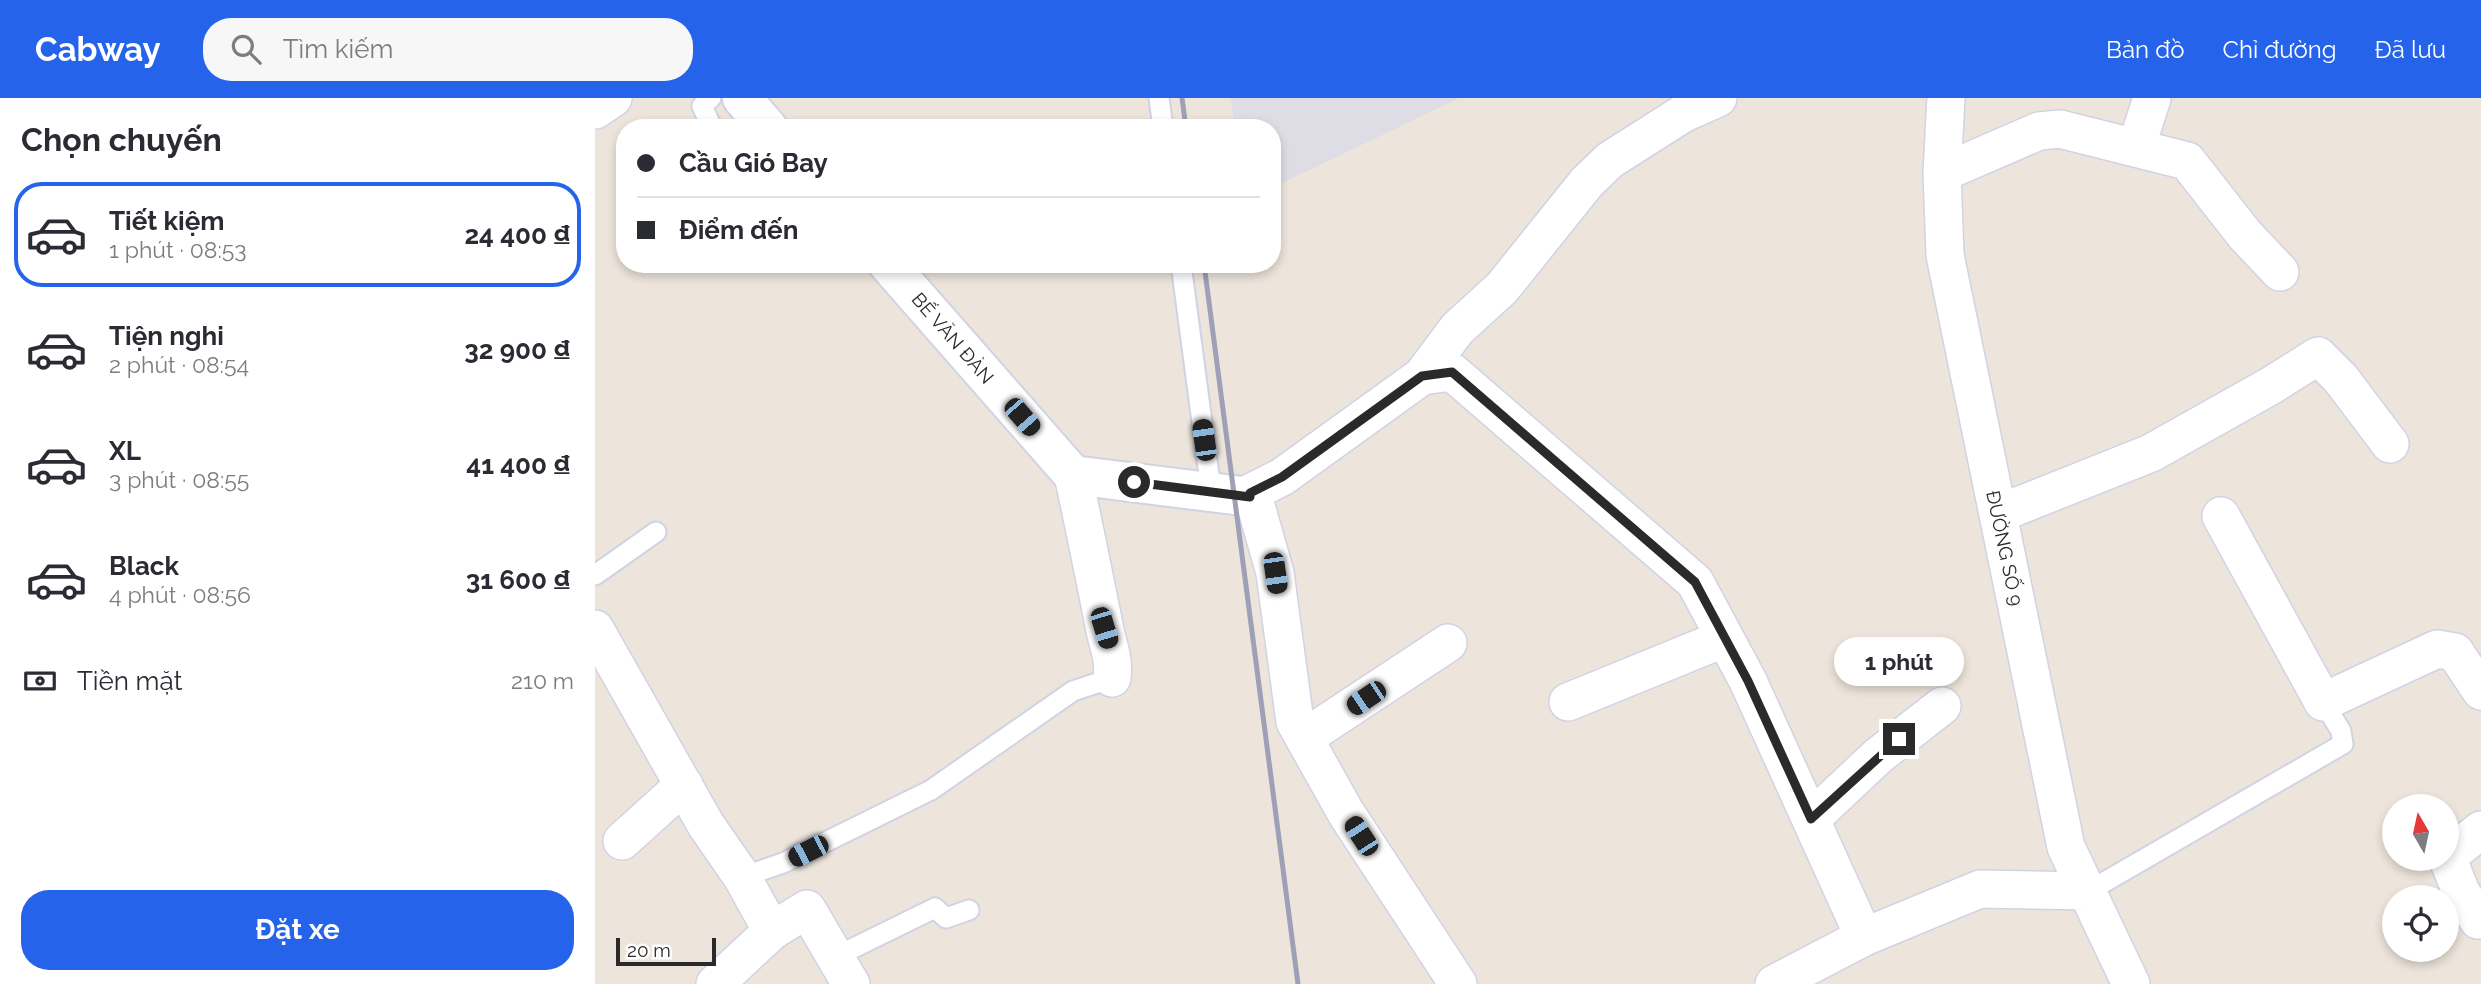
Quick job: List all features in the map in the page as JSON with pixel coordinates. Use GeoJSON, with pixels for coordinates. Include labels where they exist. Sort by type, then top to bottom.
{"type":"FeatureCollection","features":[{"type":"Feature","properties":{"kind":"street"},"geometry":{"type":"LineString","coordinates":[[595,110],[614,98]]}},
{"type":"Feature","properties":{"kind":"street"},"geometry":{"type":"LineString","coordinates":[[742,98],[760,119]]}},
{"type":"Feature","properties":{"kind":"street"},"geometry":{"type":"LineString","coordinates":[[1250,497],[1250,493],[1282,477],[1422,376],[1457,329],[1502,288],[1578,193],[1610,160],[1684,113],[1718,98]]}},
{"type":"Feature","properties":{"kind":"street","name":"ĐƯỜNG SỐ 9"},"geometry":{"type":"LineString","coordinates":[[1946,98],[1942,173],[1945,255],[2066,846],[2131,984]]}},
{"type":"Feature","properties":{"kind":"street"},"geometry":{"type":"LineString","coordinates":[[2136,148],[2152,98]]}},
{"type":"Feature","properties":{"kind":"street"},"geometry":{"type":"LineString","coordinates":[[1942,173],[2039,131],[2060,129],[2085,133],[2187,161],[2245,234],[2280,272]]}},
{"type":"Feature","properties":{"kind":"street","name":"BẾ VĂN ĐÀN"},"geometry":{"type":"LineString","coordinates":[[896,273],[1081,476]]}},
{"type":"Feature","properties":{"kind":"street"},"geometry":{"type":"LineString","coordinates":[[1998,514],[2151,453],[2318,356],[2341,379],[2390,444]]}},
{"type":"Feature","properties":{"kind":"street"},"geometry":{"type":"LineString","coordinates":[[1422,376],[1452,372],[1695,582],[1748,681],[1864,937]]}},
{"type":"Feature","properties":{"kind":"street"},"geometry":{"type":"LineString","coordinates":[[1112,678],[1114,660],[1104,628],[1081,476],[1250,497],[1256,506],[1275,573],[1295,722],[1346,813],[1458,984]]}},
{"type":"Feature","properties":{"kind":"street"},"geometry":{"type":"LineString","coordinates":[[2221,516],[2323,702],[2437,649],[2455,652],[2481,691]]}},
{"type":"Feature","properties":{"kind":"street"},"geometry":{"type":"LineString","coordinates":[[595,629],[772,931]]}},
{"type":"Feature","properties":{"kind":"street"},"geometry":{"type":"LineString","coordinates":[[1568,702],[1724,638]]}},
{"type":"Feature","properties":{"kind":"street"},"geometry":{"type":"LineString","coordinates":[[1304,738],[1448,643]]}},
{"type":"Feature","properties":{"kind":"street"},"geometry":{"type":"LineString","coordinates":[[1811,819],[1878,756],[1942,706]]}},
{"type":"Feature","properties":{"kind":"street"},"geometry":{"type":"LineString","coordinates":[[622,841],[684,785]]}},
{"type":"Feature","properties":{"kind":"street"},"geometry":{"type":"LineString","coordinates":[[2478,920],[2461,892],[2448,858],[2481,830]]}},
{"type":"Feature","properties":{"kind":"street"},"geometry":{"type":"LineString","coordinates":[[1774,984],[1864,937],[1980,889],[2089,891]]}},
{"type":"Feature","properties":{"kind":"street"},"geometry":{"type":"LineString","coordinates":[[715,984],[772,931],[807,909],[843,970]]}},
{"type":"Feature","properties":{"kind":"lane"},"geometry":{"type":"LineString","coordinates":[[708,119],[702,106],[711,98]]}},
{"type":"Feature","properties":{"kind":"lane"},"geometry":{"type":"LineString","coordinates":[[1159,98],[1162,119]]}},
{"type":"Feature","properties":{"kind":"lane"},"geometry":{"type":"LineString","coordinates":[[1182,273],[1206,490]]}},
{"type":"Feature","properties":{"kind":"lane"},"geometry":{"type":"LineString","coordinates":[[595,575],[656,533]]}},
{"type":"Feature","properties":{"kind":"lane"},"geometry":{"type":"LineString","coordinates":[[742,877],[783,863],[931,790],[1073,691],[1112,678]]}},
{"type":"Feature","properties":{"kind":"lane"},"geometry":{"type":"LineString","coordinates":[[2089,891],[2343,744],[2341,731],[2323,702]]}},
{"type":"Feature","properties":{"kind":"lane"},"geometry":{"type":"LineString","coordinates":[[843,970],[935,908],[946,918],[969,910]]}},
{"type":"Feature","properties":{"kind":"shaded area"},"geometry":{"type":"Polygon","coordinates":[[[1231,98],[1459,98],[1281,184],[1281,119],[1234,119],[1231,98]]]}},
{"type":"Feature","properties":{"kind":"railway"},"geometry":{"type":"LineString","coordinates":[[1182,98],[1185,119]]}},
{"type":"Feature","properties":{"kind":"railway"},"geometry":{"type":"LineString","coordinates":[[1205,273],[1298,984]]}},
{"type":"Feature","properties":{"kind":"route"},"geometry":{"type":"LineString","coordinates":[[1134,482],[1250,497],[1250,493],[1282,477],[1422,376],[1452,372],[1695,582],[1748,681],[1811,819],[1899,739]]}}]}
